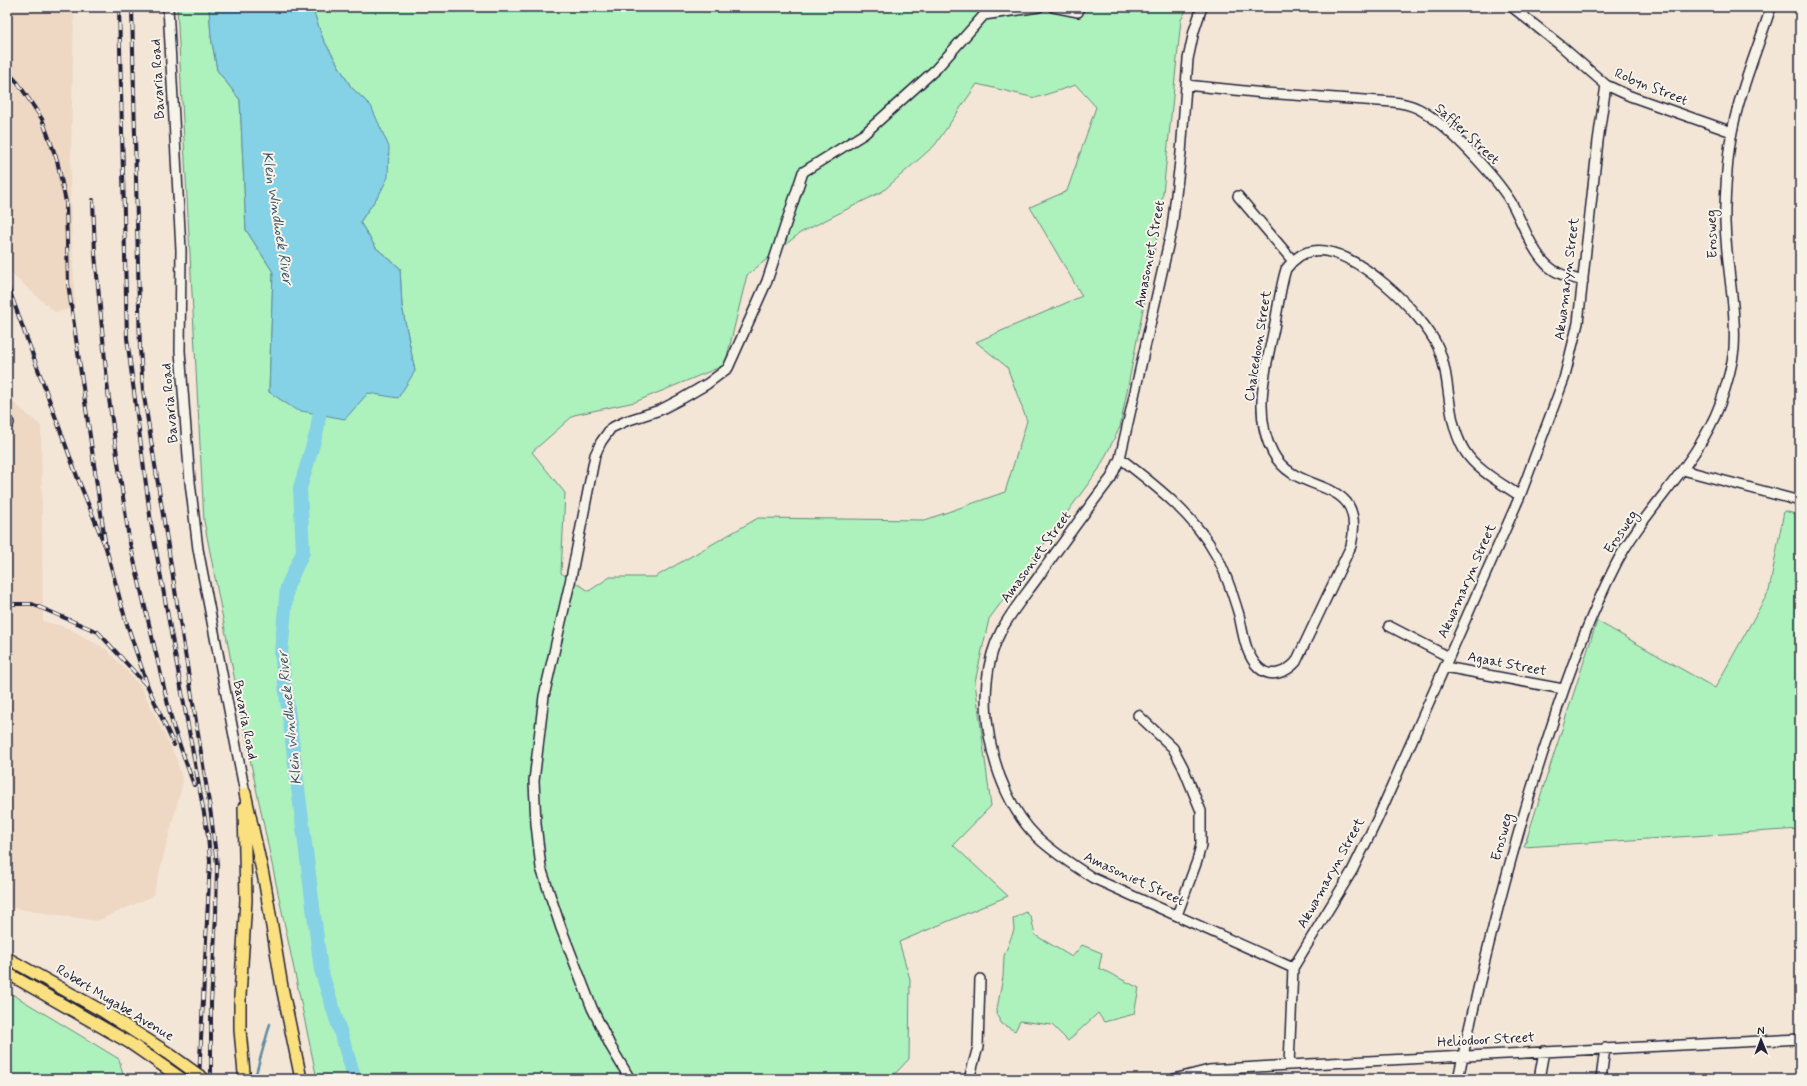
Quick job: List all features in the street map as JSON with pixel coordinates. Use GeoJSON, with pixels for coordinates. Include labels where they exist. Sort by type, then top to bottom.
{"type":"FeatureCollection","features":[{"type":"Feature","properties":{"kind":"main road"},"geometry":{"type":"LineString","coordinates":[[244,1073],[240,1030],[240,996],[246,900],[246,793]]}},
{"type":"Feature","properties":{"kind":"main road"},"geometry":{"type":"LineString","coordinates":[[246,793],[265,884],[282,987],[301,1079]]}},
{"type":"Feature","properties":{"kind":"main road","name":"Robert Mugabe Avenue"},"geometry":{"type":"LineString","coordinates":[[7,958],[104,1012],[168,1053],[204,1079]]}},
{"type":"Feature","properties":{"kind":"main road","name":"Robert Mugabe Avenue"},"geometry":{"type":"LineString","coordinates":[[7,972],[103,1027],[182,1079]]}},
{"type":"Feature","properties":{"kind":"street","name":"Bavaria Road"},"geometry":{"type":"LineString","coordinates":[[168,7],[181,250],[180,351],[190,482],[198,549],[246,793]]}},
{"type":"Feature","properties":{"kind":"street"},"geometry":{"type":"LineString","coordinates":[[630,1079],[611,1047],[592,1008],[561,928],[541,868],[536,824],[534,781],[544,696],[571,578],[595,455],[601,442],[611,428],[626,421],[660,410],[707,384],[728,368],[767,281],[803,172],[864,134],[936,69],[984,14],[1039,7]]}},
{"type":"Feature","properties":{"kind":"street"},"geometry":{"type":"LineString","coordinates":[[1054,7],[1078,12]]}},
{"type":"Feature","properties":{"kind":"street","name":"Amasoniet Street"},"geometry":{"type":"LineString","coordinates":[[1202,7],[1191,42],[1172,228],[1120,458],[1111,478],[1016,608],[1001,631],[994,648],[988,678],[986,717],[989,741],[999,773],[1014,806],[1037,837],[1070,864],[1093,878],[1293,968]]}},
{"type":"Feature","properties":{"kind":"street","name":"Robyn Street"},"geometry":{"type":"LineString","coordinates":[[1512,7],[1560,45],[1606,85],[1637,99],[1732,132]]}},
{"type":"Feature","properties":{"kind":"street","name":"Erosweg"},"geometry":{"type":"LineString","coordinates":[[1458,1079],[1506,875],[1526,802],[1563,690],[1585,630],[1615,565],[1640,527],[1683,470],[1707,435],[1726,382],[1734,349],[1733,319],[1724,227],[1732,132],[1771,7]]}},
{"type":"Feature","properties":{"kind":"street","name":"Saffier Street"},"geometry":{"type":"LineString","coordinates":[[1186,85],[1264,93],[1408,104],[1420,110],[1446,130],[1495,179],[1511,203],[1539,256],[1547,265],[1561,274],[1583,282]]}},
{"type":"Feature","properties":{"kind":"street","name":"Akwamaryn Street"},"geometry":{"type":"LineString","coordinates":[[1289,1065],[1293,968],[1355,865],[1377,820],[1520,496],[1566,372],[1578,323],[1598,141],[1606,85]]}},
{"type":"Feature","properties":{"kind":"street"},"geometry":{"type":"LineString","coordinates":[[1238,196],[1293,261],[1302,254],[1320,250],[1345,258],[1369,271],[1408,306],[1426,327],[1438,348],[1445,374],[1453,423],[1465,452],[1480,467],[1520,496]]}},
{"type":"Feature","properties":{"kind":"street","name":"Chalcedoon Street"},"geometry":{"type":"LineString","coordinates":[[1120,458],[1175,506],[1206,540],[1216,555],[1226,577],[1246,646],[1253,661],[1260,669],[1269,674],[1280,673],[1291,667],[1296,662],[1351,546],[1354,520],[1347,501],[1339,495],[1290,472],[1281,466],[1267,442],[1262,411],[1264,383],[1284,277],[1286,269],[1293,261]]}},
{"type":"Feature","properties":{"kind":"street"},"geometry":{"type":"LineString","coordinates":[[1683,470],[1800,501]]}},
{"type":"Feature","properties":{"kind":"street"},"geometry":{"type":"LineString","coordinates":[[1389,626],[1449,657]]}},
{"type":"Feature","properties":{"kind":"street","name":"Agaat Street"},"geometry":{"type":"LineString","coordinates":[[1445,667],[1563,690]]}},
{"type":"Feature","properties":{"kind":"street"},"geometry":{"type":"LineString","coordinates":[[1138,715],[1173,748],[1183,767],[1201,811],[1201,846],[1177,915]]}},
{"type":"Feature","properties":{"kind":"street"},"geometry":{"type":"LineString","coordinates":[[968,1079],[978,1047],[980,979]]}},
{"type":"Feature","properties":{"kind":"street","name":"Heliodoor Street"},"geometry":{"type":"LineString","coordinates":[[1174,1079],[1210,1070],[1463,1055],[1800,1039]]}},
{"type":"Feature","properties":{"kind":"street"},"geometry":{"type":"LineString","coordinates":[[1601,1079],[1605,1048]]}},
{"type":"Feature","properties":{"kind":"street"},"geometry":{"type":"LineString","coordinates":[[1539,1079],[1544,1051]]}},
{"type":"Feature","properties":{"kind":"shaded area"},"geometry":{"type":"Polygon","coordinates":[[[7,7],[74,7],[70,198],[75,308],[55,312],[7,270],[7,7]]]}},
{"type":"Feature","properties":{"kind":"shaded area"},"geometry":{"type":"Polygon","coordinates":[[[7,397],[41,426],[43,621],[68,628],[107,650],[141,687],[176,758],[183,782],[153,896],[97,921],[7,907],[7,397]]]}},
{"type":"Feature","properties":{"kind":"green space"},"geometry":{"type":"Polygon","coordinates":[[[177,7],[209,7],[211,37],[217,70],[240,100],[246,230],[273,272],[269,392],[368,393],[415,371],[402,306],[400,268],[376,248],[360,222],[380,193],[371,106],[351,87],[323,39],[312,7],[1188,7],[1181,20],[1160,222],[1120,427],[1099,469],[989,619],[975,682],[991,806],[953,845],[1008,896],[899,942],[910,979],[909,1059],[890,1079],[317,1079],[250,759],[204,521],[177,7]],[[977,84],[935,145],[883,191],[800,233],[747,275],[725,365],[635,402],[574,415],[532,452],[565,493],[561,573],[589,591],[610,577],[655,577],[758,518],[925,520],[1005,492],[1027,421],[1007,367],[976,342],[1082,296],[1030,207],[1067,191],[1096,107],[1076,85],[1035,98],[977,84]]]}},
{"type":"Feature","properties":{"kind":"green space"},"geometry":{"type":"Polygon","coordinates":[[[1784,511],[1800,515],[1800,829],[1524,847],[1597,621],[1715,688],[1769,591],[1784,511]]]}},
{"type":"Feature","properties":{"kind":"green space"},"geometry":{"type":"Polygon","coordinates":[[[1026,912],[1031,917],[1035,935],[1072,957],[1082,945],[1102,953],[1099,968],[1139,988],[1134,1014],[1104,1022],[1098,1013],[1068,1041],[1052,1025],[1020,1021],[1015,1031],[1002,1024],[996,1014],[1003,977],[1004,956],[1014,930],[1013,919],[1026,912]]]}},
{"type":"Feature","properties":{"kind":"green space"},"geometry":{"type":"Polygon","coordinates":[[[7,991],[119,1059],[124,1079],[7,1079],[7,991]]]}},
{"type":"Feature","properties":{"kind":"water"},"geometry":{"type":"Polygon","coordinates":[[[209,7],[312,7],[323,39],[351,87],[371,106],[389,147],[388,177],[380,193],[360,222],[376,248],[400,268],[402,306],[415,371],[398,398],[368,393],[345,419],[296,410],[269,392],[273,272],[246,230],[240,100],[217,70],[211,37],[209,7]]]}},
{"type":"Feature","properties":{"kind":"waterway","name":"Klein Windhoek River"},"geometry":{"type":"LineString","coordinates":[[322,395],[317,431],[300,488],[303,552],[287,587],[281,653],[321,970],[355,1079]]}},
{"type":"Feature","properties":{"kind":"waterway"},"geometry":{"type":"LineString","coordinates":[[255,1077],[270,1024]]}},
{"type":"Feature","properties":{"kind":"railway"},"geometry":{"type":"LineString","coordinates":[[119,7],[127,338],[151,523],[208,835],[210,861],[199,1079]]}},
{"type":"Feature","properties":{"kind":"railway"},"geometry":{"type":"LineString","coordinates":[[132,7],[140,349],[143,390],[211,815],[217,864],[216,915],[211,1003],[211,1079]]}},
{"type":"Feature","properties":{"kind":"railway"},"geometry":{"type":"LineString","coordinates":[[7,71],[18,83],[42,119],[57,160],[66,202],[68,283],[106,548]]}},
{"type":"Feature","properties":{"kind":"railway"},"geometry":{"type":"LineString","coordinates":[[93,200],[95,254],[108,392],[129,539],[173,726],[194,785]]}},
{"type":"Feature","properties":{"kind":"railway"},"geometry":{"type":"LineString","coordinates":[[7,284],[78,479],[106,548],[125,618],[148,687]]}},
{"type":"Feature","properties":{"kind":"railway"},"geometry":{"type":"LineString","coordinates":[[7,604],[32,604],[98,632],[148,687],[174,745]]}}]}
